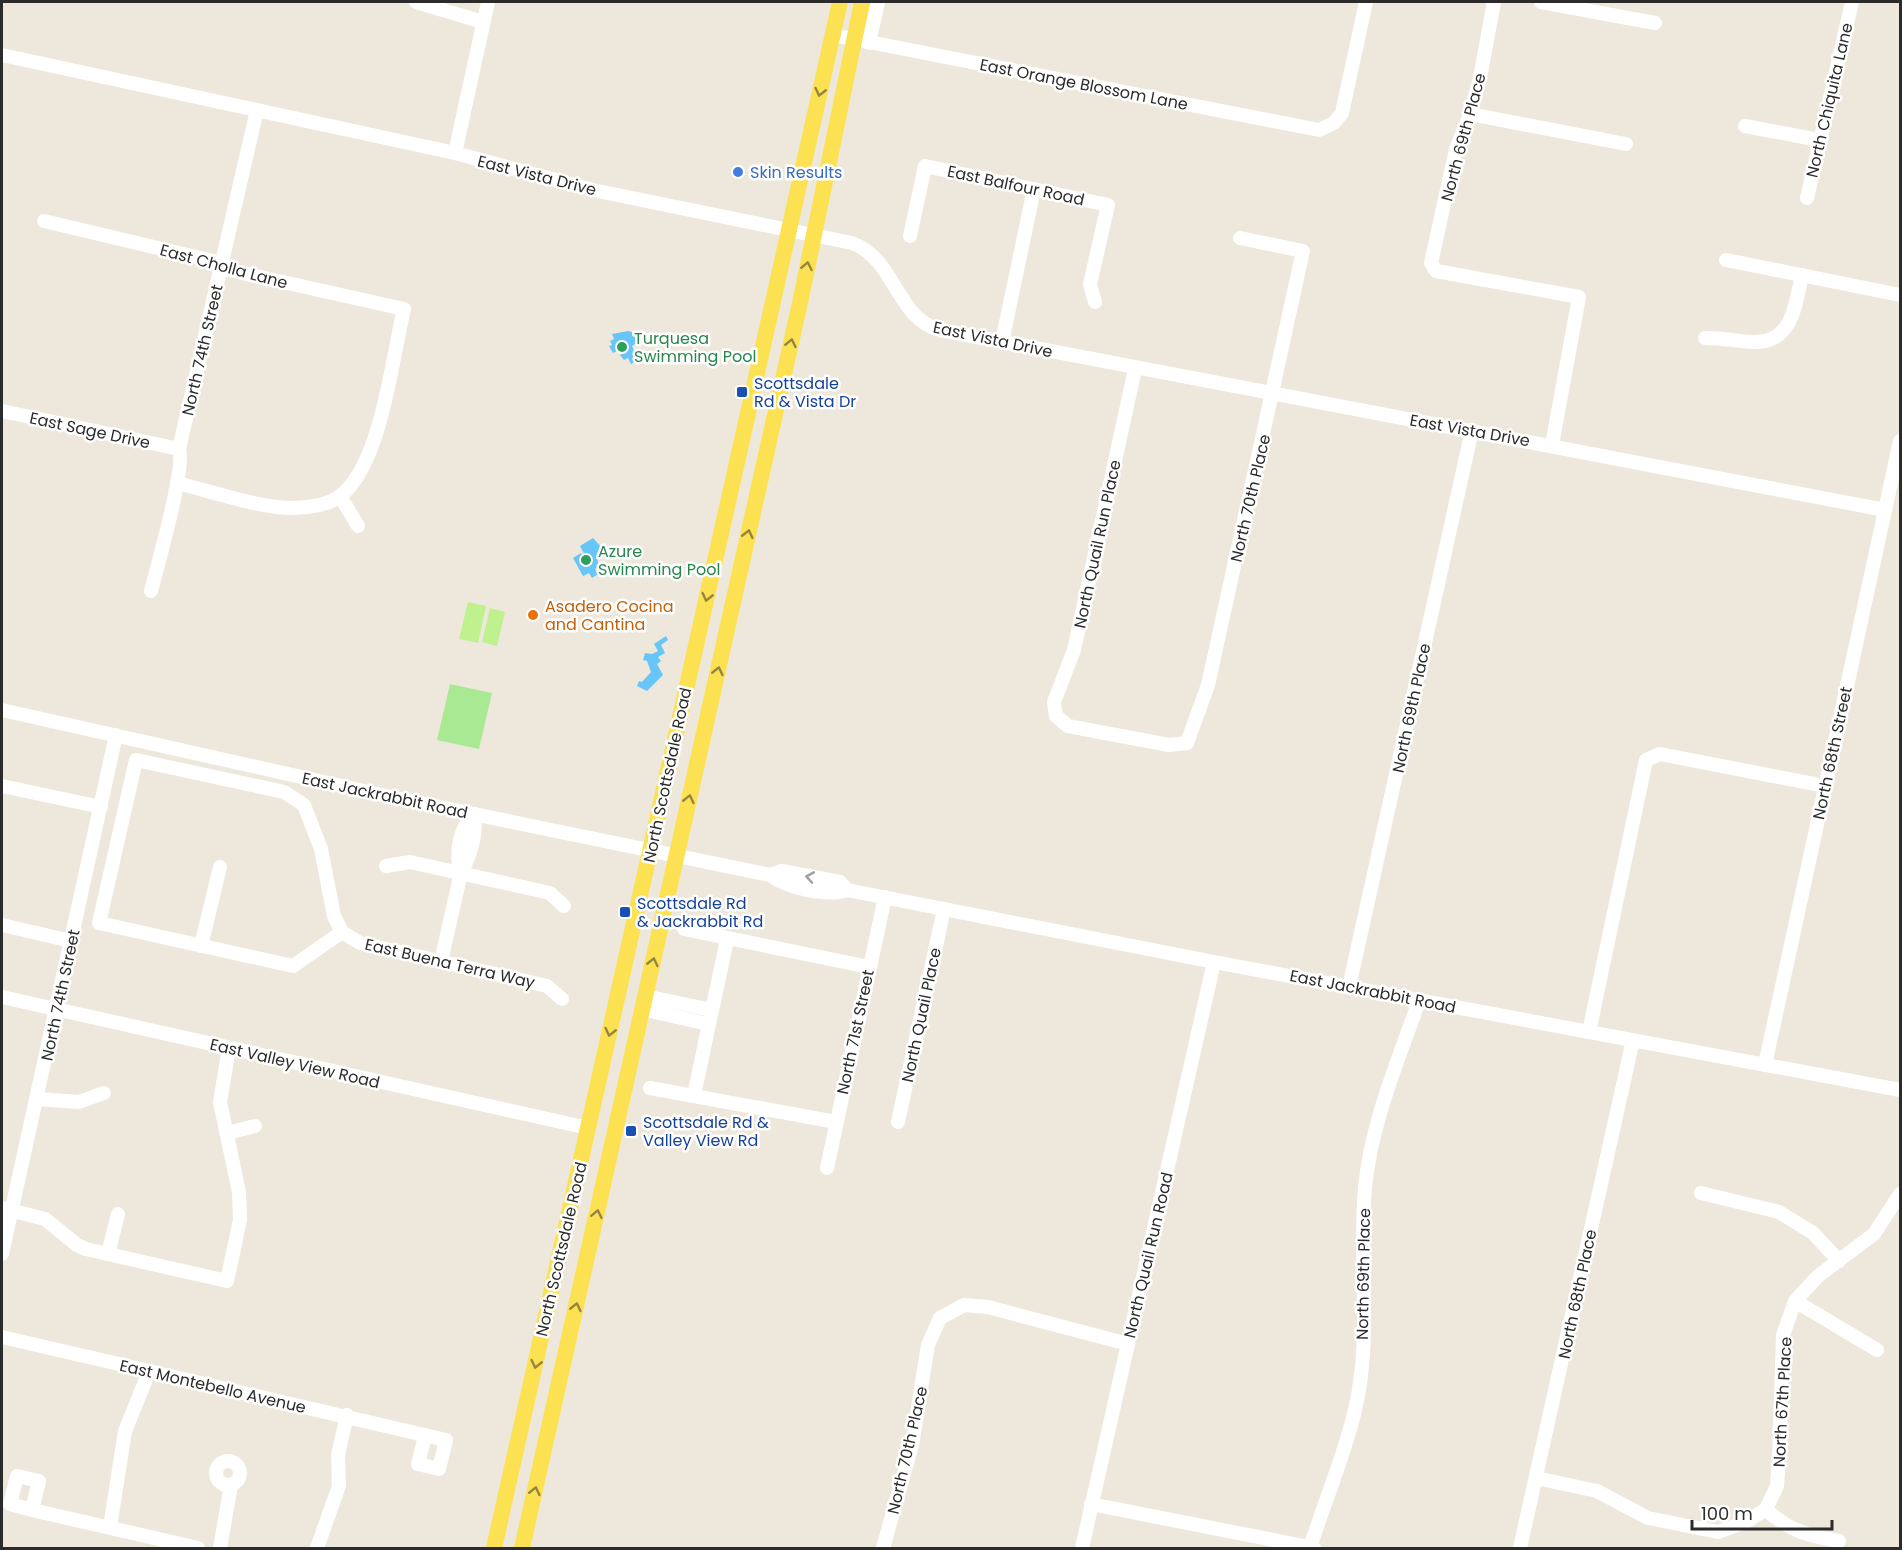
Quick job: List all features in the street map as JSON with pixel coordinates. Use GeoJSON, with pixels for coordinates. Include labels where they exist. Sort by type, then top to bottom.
{"type":"FeatureCollection","features":[{"type":"Feature","properties":{"kind":"main road","name":"North Scottsdale Road"},"geometry":{"type":"LineString","coordinates":[[494,1548],[840,2]]}},
{"type":"Feature","properties":{"kind":"main road","name":"North Scottsdale Road"},"geometry":{"type":"LineString","coordinates":[[522,1548],[814,234],[861,41],[862,2]]}},
{"type":"Feature","properties":{"kind":"main road"},"geometry":{"type":"LineString","coordinates":[[715,562],[740,571]]}},
{"type":"Feature","properties":{"kind":"main road"},"geometry":{"type":"LineString","coordinates":[[699,632],[726,638]]}},
{"type":"Feature","properties":{"kind":"street"},"geometry":{"type":"LineString","coordinates":[[416,2],[483,22]]}},
{"type":"Feature","properties":{"kind":"street"},"geometry":{"type":"LineString","coordinates":[[455,153],[488,2]]}},
{"type":"Feature","properties":{"kind":"street"},"geometry":{"type":"LineString","coordinates":[[861,41],[878,2]]}},
{"type":"Feature","properties":{"kind":"street","name":"East Orange Blossom Lane"},"geometry":{"type":"LineString","coordinates":[[833,35],[1319,130],[1334,123],[1342,113],[1366,2]]}},
{"type":"Feature","properties":{"kind":"street","name":"North 69th Place"},"geometry":{"type":"LineString","coordinates":[[1494,2],[1480,78],[1470,114],[1456,149],[1431,262],[1436,271],[1579,297],[1552,445]]}},
{"type":"Feature","properties":{"kind":"street"},"geometry":{"type":"LineString","coordinates":[[1541,2],[1655,23]]}},
{"type":"Feature","properties":{"kind":"street","name":"North Chiquita Lane"},"geometry":{"type":"LineString","coordinates":[[1807,198],[1852,2]]}},
{"type":"Feature","properties":{"kind":"street","name":"East Vista Drive"},"geometry":{"type":"LineString","coordinates":[[2,55],[455,153],[593,190],[852,243],[875,255],[916,317],[931,328],[1135,369],[1552,445],[1885,510]]}},
{"type":"Feature","properties":{"kind":"street","name":"North 74th Street"},"geometry":{"type":"LineString","coordinates":[[152,591],[177,483],[182,454],[180,449],[257,110]]}},
{"type":"Feature","properties":{"kind":"street"},"geometry":{"type":"LineString","coordinates":[[1470,114],[1626,144]]}},
{"type":"Feature","properties":{"kind":"street"},"geometry":{"type":"LineString","coordinates":[[1745,126],[1819,140]]}},
{"type":"Feature","properties":{"kind":"street","name":"East Balfour Road"},"geometry":{"type":"LineString","coordinates":[[910,236],[925,166],[1108,205],[1090,284],[1095,302]]}},
{"type":"Feature","properties":{"kind":"street"},"geometry":{"type":"LineString","coordinates":[[1002,342],[1034,189]]}},
{"type":"Feature","properties":{"kind":"street","name":"East Cholla Lane"},"geometry":{"type":"LineString","coordinates":[[44,221],[213,261],[220,268],[404,309],[375,438],[367,463],[340,496]]}},
{"type":"Feature","properties":{"kind":"street","name":"North 70th Place"},"geometry":{"type":"LineString","coordinates":[[1187,743],[1208,685],[1303,251],[1240,238]]}},
{"type":"Feature","properties":{"kind":"street"},"geometry":{"type":"LineString","coordinates":[[1726,260],[1900,294]]}},
{"type":"Feature","properties":{"kind":"street"},"geometry":{"type":"LineString","coordinates":[[1705,338],[1765,341],[1785,331],[1792,318],[1802,275]]}},
{"type":"Feature","properties":{"kind":"street","name":"North Quail Run Place"},"geometry":{"type":"LineString","coordinates":[[1135,369],[1074,650],[1054,702],[1056,716],[1068,726],[1169,745],[1187,743]]}},
{"type":"Feature","properties":{"kind":"street","name":"East Sage Drive"},"geometry":{"type":"LineString","coordinates":[[2,411],[180,449]]}},
{"type":"Feature","properties":{"kind":"street","name":"North 69th Place"},"geometry":{"type":"LineString","coordinates":[[1349,987],[1472,430]]}},
{"type":"Feature","properties":{"kind":"street","name":"North 68th Street"},"geometry":{"type":"LineString","coordinates":[[1765,1065],[1900,441]]}},
{"type":"Feature","properties":{"kind":"street"},"geometry":{"type":"LineString","coordinates":[[177,483],[291,508],[312,506],[340,496],[358,526]]}},
{"type":"Feature","properties":{"kind":"street","name":"East Jackrabbit Road"},"geometry":{"type":"LineString","coordinates":[[2,710],[650,852],[770,875],[782,872],[840,882],[847,890],[1214,962],[1900,1090]]}},
{"type":"Feature","properties":{"kind":"street","name":"North 74th Street"},"geometry":{"type":"LineString","coordinates":[[2,1254],[6,1209],[37,1099],[116,735]]}},
{"type":"Feature","properties":{"kind":"street"},"geometry":{"type":"LineString","coordinates":[[1589,1032],[1646,760],[1660,754],[1825,786]]}},
{"type":"Feature","properties":{"kind":"street"},"geometry":{"type":"LineString","coordinates":[[136,760],[284,792],[304,806],[321,849],[333,916],[342,932],[293,966],[201,946],[99,923],[136,760]]}},
{"type":"Feature","properties":{"kind":"street"},"geometry":{"type":"LineString","coordinates":[[2,786],[101,807]]}},
{"type":"Feature","properties":{"kind":"street"},"geometry":{"type":"LineString","coordinates":[[441,961],[461,873],[457,860],[459,848],[465,823],[474,814]]}},
{"type":"Feature","properties":{"kind":"street"},"geometry":{"type":"LineString","coordinates":[[386,866],[410,862],[461,873],[550,893],[564,906]]}},
{"type":"Feature","properties":{"kind":"street"},"geometry":{"type":"LineString","coordinates":[[201,946],[220,867]]}},
{"type":"Feature","properties":{"kind":"street","name":"North 71st Street"},"geometry":{"type":"LineString","coordinates":[[827,1168],[885,897]]}},
{"type":"Feature","properties":{"kind":"street","name":"North Quail Place"},"geometry":{"type":"LineString","coordinates":[[898,1122],[944,909]]}},
{"type":"Feature","properties":{"kind":"street"},"geometry":{"type":"LineString","coordinates":[[2,925],[71,941]]}},
{"type":"Feature","properties":{"kind":"street"},"geometry":{"type":"LineString","coordinates":[[684,929],[728,940],[869,967]]}},
{"type":"Feature","properties":{"kind":"street","name":"East Buena Terra Way"},"geometry":{"type":"LineString","coordinates":[[342,932],[360,943],[547,986],[562,999]]}},
{"type":"Feature","properties":{"kind":"street"},"geometry":{"type":"LineString","coordinates":[[694,1095],[728,940]]}},
{"type":"Feature","properties":{"kind":"street","name":"North Quail Run Road"},"geometry":{"type":"LineString","coordinates":[[1082,1548],[1214,962]]}},
{"type":"Feature","properties":{"kind":"street","name":"East Valley View Road"},"geometry":{"type":"LineString","coordinates":[[2,997],[588,1128]]}},
{"type":"Feature","properties":{"kind":"street","name":"North 69th Place"},"geometry":{"type":"LineString","coordinates":[[1312,1548],[1355,1413],[1365,1330],[1361,1245],[1365,1186],[1374,1129],[1419,1000]]}},
{"type":"Feature","properties":{"kind":"street"},"geometry":{"type":"LineString","coordinates":[[644,1003],[710,1017]]}},
{"type":"Feature","properties":{"kind":"street","name":"North 68th Place"},"geometry":{"type":"LineString","coordinates":[[1520,1548],[1633,1040]]}},
{"type":"Feature","properties":{"kind":"street"},"geometry":{"type":"LineString","coordinates":[[6,1209],[45,1219],[77,1245],[227,1281],[240,1220],[238,1191],[220,1102],[228,1048]]}},
{"type":"Feature","properties":{"kind":"street"},"geometry":{"type":"LineString","coordinates":[[650,1088],[836,1122]]}},
{"type":"Feature","properties":{"kind":"street"},"geometry":{"type":"LineString","coordinates":[[37,1099],[79,1102],[104,1093]]}},
{"type":"Feature","properties":{"kind":"street"},"geometry":{"type":"LineString","coordinates":[[227,1133],[255,1126]]}},
{"type":"Feature","properties":{"kind":"street"},"geometry":{"type":"LineString","coordinates":[[1701,1193],[1779,1212],[1813,1233],[1839,1261]]}},
{"type":"Feature","properties":{"kind":"street","name":"North 67th Place"},"geometry":{"type":"LineString","coordinates":[[1766,1509],[1777,1486],[1783,1335],[1795,1301],[1818,1276],[1874,1234],[1900,1194]]}},
{"type":"Feature","properties":{"kind":"street"},"geometry":{"type":"LineString","coordinates":[[108,1254],[118,1214]]}},
{"type":"Feature","properties":{"kind":"street"},"geometry":{"type":"LineString","coordinates":[[1795,1301],[1877,1350]]}},
{"type":"Feature","properties":{"kind":"street","name":"North 70th Place"},"geometry":{"type":"LineString","coordinates":[[883,1548],[912,1445],[928,1345],[940,1318],[964,1305],[988,1307],[1128,1344]]}},
{"type":"Feature","properties":{"kind":"street","name":"East Montebello Avenue"},"geometry":{"type":"LineString","coordinates":[[2,1337],[347,1415],[425,1436]]}},
{"type":"Feature","properties":{"kind":"street"},"geometry":{"type":"LineString","coordinates":[[110,1527],[125,1431],[149,1372]]}},
{"type":"Feature","properties":{"kind":"street"},"geometry":{"type":"LineString","coordinates":[[317,1548],[339,1486],[338,1455],[347,1415]]}},
{"type":"Feature","properties":{"kind":"street"},"geometry":{"type":"LineString","coordinates":[[1536,1478],[1597,1491],[1648,1518],[1718,1532],[1746,1522],[1766,1509],[1789,1528],[1810,1536],[1839,1541]]}},
{"type":"Feature","properties":{"kind":"street"},"geometry":{"type":"LineString","coordinates":[[220,1548],[231,1485]]}},
{"type":"Feature","properties":{"kind":"street"},"geometry":{"type":"LineString","coordinates":[[1091,1504],[1312,1548]]}},
{"type":"Feature","properties":{"kind":"street"},"geometry":{"type":"LineString","coordinates":[[32,1510],[198,1548]]}},
{"type":"Feature","properties":{"kind":"green space"},"geometry":{"type":"Polygon","coordinates":[[[468,602],[486,606],[478,643],[459,639],[468,602]]]}},
{"type":"Feature","properties":{"kind":"green space"},"geometry":{"type":"Polygon","coordinates":[[[490,608],[505,612],[497,646],[482,642],[490,608]]]}},
{"type":"Feature","properties":{"kind":"green space"},"geometry":{"type":"Polygon","coordinates":[[[450,684],[492,693],[479,749],[437,740],[450,684]]]}},
{"type":"Feature","properties":{"kind":"water","name":"Turquesa Swimming Pool"},"geometry":{"type":"Polygon","coordinates":[[[628,331],[638,336],[635,339],[637,343],[632,346],[638,360],[631,364],[628,358],[624,360],[620,355],[624,353],[621,349],[613,353],[609,346],[612,345],[610,341],[614,339],[612,334],[628,331]]]}},
{"type":"Feature","properties":{"kind":"water","name":"Azure Swimming Pool"},"geometry":{"type":"Polygon","coordinates":[[[593,538],[602,548],[597,557],[599,567],[595,569],[598,574],[592,578],[589,573],[583,576],[573,558],[581,553],[583,557],[585,556],[580,546],[593,538]]]}},
{"type":"Feature","properties":{"kind":"water"},"geometry":{"type":"Polygon","coordinates":[[[666,636],[668,640],[661,645],[665,653],[658,657],[661,661],[657,664],[663,675],[647,691],[637,686],[639,681],[642,682],[651,672],[647,661],[643,660],[645,653],[652,654],[658,651],[654,644],[666,636]]]}},
{"type":"Feature","properties":{"kind":"place","name":"Skin Results"},"geometry":{"type":"Point","coordinates":[738,172]}},
{"type":"Feature","properties":{"kind":"place","name":"Turquesa Swimming Pool"},"geometry":{"type":"Point","coordinates":[622,347]}},
{"type":"Feature","properties":{"kind":"place","name":"Scottsdale Rd & Vista Dr"},"geometry":{"type":"Point","coordinates":[742,392]}},
{"type":"Feature","properties":{"kind":"place","name":"Azure Swimming Pool"},"geometry":{"type":"Point","coordinates":[586,560]}},
{"type":"Feature","properties":{"kind":"place","name":"Asadero Cocina and Cantina"},"geometry":{"type":"Point","coordinates":[533,615]}},
{"type":"Feature","properties":{"kind":"place","name":"Scottsdale Rd & Jackrabbit Rd"},"geometry":{"type":"Point","coordinates":[625,912]}},
{"type":"Feature","properties":{"kind":"place","name":"Scottsdale Rd & Valley View Rd"},"geometry":{"type":"Point","coordinates":[631,1131]}}]}
